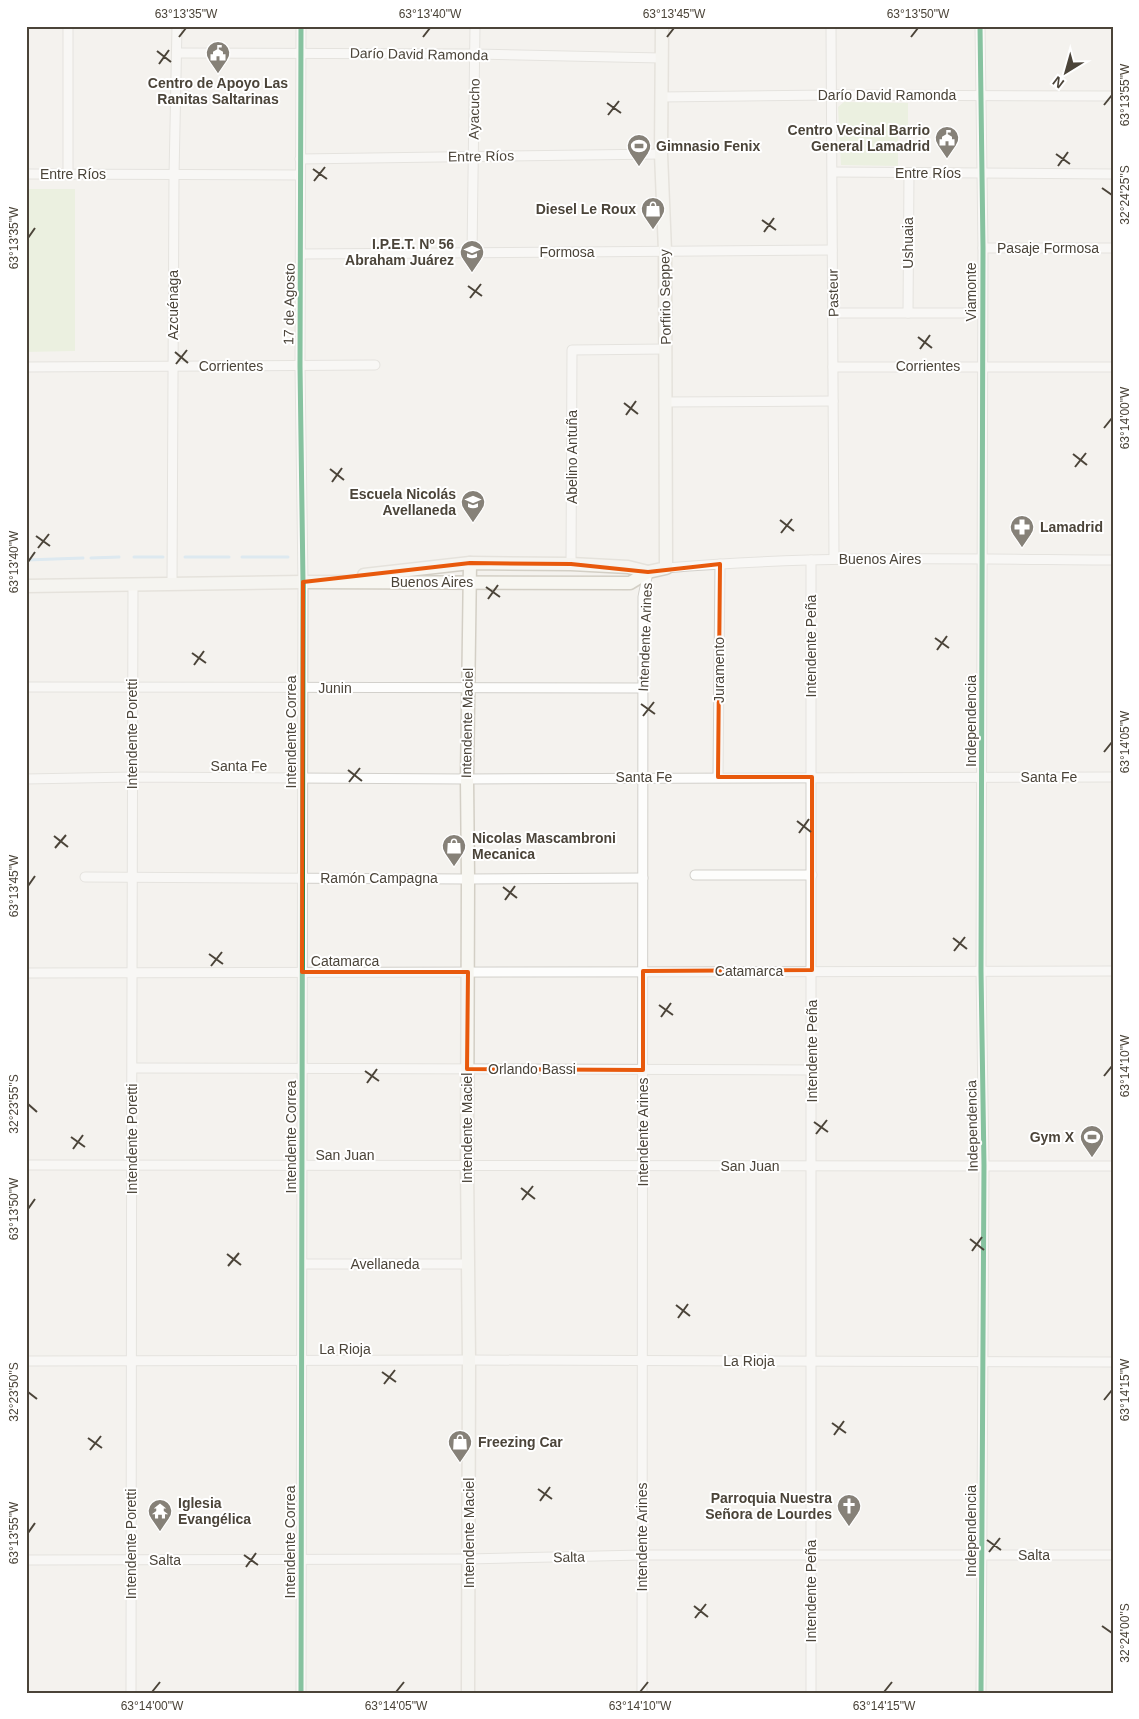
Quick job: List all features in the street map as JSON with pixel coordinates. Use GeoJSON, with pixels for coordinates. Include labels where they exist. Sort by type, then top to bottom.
{"type":"FeatureCollection","features":[{"type":"Feature","properties":{"kind":"main road","name":"Porfirio Seppey"},"geometry":{"type":"LineString","coordinates":[[662,26],[661,154],[664,251],[666,568]]}},
{"type":"Feature","properties":{"kind":"main road","name":"Buenos Aires"},"geometry":{"type":"LineString","coordinates":[[303,582],[470,563],[571,564],[628,567],[648,572]]}},
{"type":"Feature","properties":{"kind":"main road","name":"Intendente Maciel"},"geometry":{"type":"LineString","coordinates":[[468,1693],[467,779],[470,563]]}},
{"type":"Feature","properties":{"kind":"main road","name":"Buenos Aires"},"geometry":{"type":"LineString","coordinates":[[26,586],[303,582],[630,583],[648,572],[666,568]]}},
{"type":"Feature","properties":{"kind":"street"},"geometry":{"type":"LineString","coordinates":[[68,26],[68,174]]}},
{"type":"Feature","properties":{"kind":"street","name":"Azcuénaga"},"geometry":{"type":"LineString","coordinates":[[172,584],[174,176],[177,26]]}},
{"type":"Feature","properties":{"kind":"street","name":"17 de Agosto"},"geometry":{"type":"LineString","coordinates":[[301,26],[300,366],[303,582]]}},
{"type":"Feature","properties":{"kind":"street","name":"Ayacucho"},"geometry":{"type":"LineString","coordinates":[[472,253],[475,26]]}},
{"type":"Feature","properties":{"kind":"street","name":"Pasteur"},"geometry":{"type":"LineString","coordinates":[[831,26],[834,559]]}},
{"type":"Feature","properties":{"kind":"street","name":"Viamonte"},"geometry":{"type":"LineString","coordinates":[[980,26],[983,248],[981,559]]}},
{"type":"Feature","properties":{"kind":"street","name":"Darío David Ramonda"},"geometry":{"type":"LineString","coordinates":[[177,53],[300,52],[661,58]]}},
{"type":"Feature","properties":{"kind":"street","name":"Darío David Ramonda"},"geometry":{"type":"LineString","coordinates":[[661,97],[832,95],[1113,96]]}},
{"type":"Feature","properties":{"kind":"street","name":"Entre Ríos"},"geometry":{"type":"LineString","coordinates":[[300,159],[661,154]]}},
{"type":"Feature","properties":{"kind":"street","name":"Entre Ríos"},"geometry":{"type":"LineString","coordinates":[[833,172],[1113,174]]}},
{"type":"Feature","properties":{"kind":"street","name":"Ushuaia"},"geometry":{"type":"LineString","coordinates":[[908,173],[908,313]]}},
{"type":"Feature","properties":{"kind":"street","name":"Entre Ríos"},"geometry":{"type":"LineString","coordinates":[[26,174],[300,175]]}},
{"type":"Feature","properties":{"kind":"street","name":"Pasaje Formosa"},"geometry":{"type":"LineString","coordinates":[[983,248],[1113,248]]}},
{"type":"Feature","properties":{"kind":"street","name":"Formosa"},"geometry":{"type":"LineString","coordinates":[[301,254],[832,250]]}},
{"type":"Feature","properties":{"kind":"street"},"geometry":{"type":"LineString","coordinates":[[833,313],[982,313]]}},
{"type":"Feature","properties":{"kind":"street","name":"Abelino Antuña"},"geometry":{"type":"LineString","coordinates":[[571,564],[572,350],[665,349]]}},
{"type":"Feature","properties":{"kind":"street","name":"Corrientes"},"geometry":{"type":"LineString","coordinates":[[26,367],[375,366]]}},
{"type":"Feature","properties":{"kind":"street","name":"Corrientes"},"geometry":{"type":"LineString","coordinates":[[833,367],[1113,367]]}},
{"type":"Feature","properties":{"kind":"street"},"geometry":{"type":"LineString","coordinates":[[665,402],[833,401]]}},
{"type":"Feature","properties":{"kind":"street","name":"Buenos Aires"},"geometry":{"type":"LineString","coordinates":[[666,568],[834,559],[1113,560]]}},
{"type":"Feature","properties":{"kind":"street","name":"Independencia"},"geometry":{"type":"LineString","coordinates":[[981,559],[984,1165],[981,1693]]}},
{"type":"Feature","properties":{"kind":"street","name":"Intendente Peña"},"geometry":{"type":"LineString","coordinates":[[811,560],[811,1693]]}},
{"type":"Feature","properties":{"kind":"street","name":"Juramento"},"geometry":{"type":"LineString","coordinates":[[718,777],[720,564]]}},
{"type":"Feature","properties":{"kind":"street","name":"Intendente Arines"},"geometry":{"type":"LineString","coordinates":[[642,1693],[643,597],[648,572]]}},
{"type":"Feature","properties":{"kind":"street","name":"Intendente Correa"},"geometry":{"type":"LineString","coordinates":[[302,1693],[303,582]]}},
{"type":"Feature","properties":{"kind":"street","name":"Intendente Poretti"},"geometry":{"type":"LineString","coordinates":[[131,1693],[133,1068],[130,877],[134,584]]}},
{"type":"Feature","properties":{"kind":"street","name":"Junin"},"geometry":{"type":"LineString","coordinates":[[26,687],[643,688]]}},
{"type":"Feature","properties":{"kind":"street","name":"Santa Fe"},"geometry":{"type":"LineString","coordinates":[[26,779],[132,777],[467,779],[1113,777]]}},
{"type":"Feature","properties":{"kind":"street"},"geometry":{"type":"LineString","coordinates":[[695,875],[812,875]]}},
{"type":"Feature","properties":{"kind":"street","name":"Ramón Campagna"},"geometry":{"type":"LineString","coordinates":[[86,877],[643,878]]}},
{"type":"Feature","properties":{"kind":"street","name":"Catamarca"},"geometry":{"type":"LineString","coordinates":[[26,973],[812,970],[1113,971]]}},
{"type":"Feature","properties":{"kind":"street","name":"Orlando Bassi"},"geometry":{"type":"LineString","coordinates":[[133,1068],[812,1070]]}},
{"type":"Feature","properties":{"kind":"street","name":"San Juan"},"geometry":{"type":"LineString","coordinates":[[26,1165],[1113,1166]]}},
{"type":"Feature","properties":{"kind":"street","name":"Avellaneda"},"geometry":{"type":"LineString","coordinates":[[302,1264],[468,1264]]}},
{"type":"Feature","properties":{"kind":"street","name":"La Rioja"},"geometry":{"type":"LineString","coordinates":[[26,1361],[1113,1362]]}},
{"type":"Feature","properties":{"kind":"street","name":"Salta"},"geometry":{"type":"LineString","coordinates":[[26,1560],[468,1559],[642,1555],[1113,1555]]}},
{"type":"Feature","properties":{"kind":"highlighted area"},"geometry":{"type":"Polygon","coordinates":[[[470,563],[571,564],[648,572],[720,564],[718,777],[812,777],[812,970],[643,971],[643,1070],[467,1069],[468,972],[302,972],[303,582],[470,563]]]}},
{"type":"Feature","properties":{"kind":"green space"},"geometry":{"type":"Polygon","coordinates":[[[844,102],[908,103],[908,132],[898,132],[898,166],[841,165],[838,107],[844,102]]]}},
{"type":"Feature","properties":{"kind":"green space"},"geometry":{"type":"Polygon","coordinates":[[[26,189],[75,189],[75,351],[26,352],[26,189]]]}},
{"type":"Feature","properties":{"kind":"waterway"},"geometry":{"type":"LineString","coordinates":[[91,558],[119,557]]}},
{"type":"Feature","properties":{"kind":"waterway"},"geometry":{"type":"LineString","coordinates":[[134,557],[163,557]]}},
{"type":"Feature","properties":{"kind":"waterway"},"geometry":{"type":"LineString","coordinates":[[185,557],[229,557]]}},
{"type":"Feature","properties":{"kind":"waterway"},"geometry":{"type":"LineString","coordinates":[[242,557],[288,557]]}},
{"type":"Feature","properties":{"kind":"waterway"},"geometry":{"type":"LineString","coordinates":[[26,560],[83,558]]}},
{"type":"Feature","properties":{"kind":"cycle path"},"geometry":{"type":"LineString","coordinates":[[301,26],[300,366],[303,582],[301,1693]]}},
{"type":"Feature","properties":{"kind":"cycle path"},"geometry":{"type":"LineString","coordinates":[[980,26],[983,248],[981,971],[984,1165],[981,1693]]}},
{"type":"Feature","properties":{"kind":"place","name":"Centro de Apoyo Las Ranitas Saltarinas"},"geometry":{"type":"Point","coordinates":[218,74]}},
{"type":"Feature","properties":{"kind":"place","name":"Centro Vecinal Barrio General Lamadrid"},"geometry":{"type":"Point","coordinates":[947,159]}},
{"type":"Feature","properties":{"kind":"place","name":"Gimnasio Fenix"},"geometry":{"type":"Point","coordinates":[639,167]}},
{"type":"Feature","properties":{"kind":"place","name":"Diesel Le Roux"},"geometry":{"type":"Point","coordinates":[653,230]}},
{"type":"Feature","properties":{"kind":"place","name":"I.P.E.T. Nº 56 Abraham Juárez"},"geometry":{"type":"Point","coordinates":[472,273]}},
{"type":"Feature","properties":{"kind":"place","name":"Escuela Nicolás Avellaneda"},"geometry":{"type":"Point","coordinates":[473,523]}},
{"type":"Feature","properties":{"kind":"place","name":"Lamadrid"},"geometry":{"type":"Point","coordinates":[1022,548]}},
{"type":"Feature","properties":{"kind":"place","name":"Nicolas Mascambroni Mecanica"},"geometry":{"type":"Point","coordinates":[454,867]}},
{"type":"Feature","properties":{"kind":"place","name":"Gym X"},"geometry":{"type":"Point","coordinates":[1092,1158]}},
{"type":"Feature","properties":{"kind":"place","name":"Freezing Car"},"geometry":{"type":"Point","coordinates":[460,1463]}},
{"type":"Feature","properties":{"kind":"place","name":"Parroquia Nuestra Señora de Lourdes"},"geometry":{"type":"Point","coordinates":[849,1527]}},
{"type":"Feature","properties":{"kind":"place","name":"Iglesia Evangélica"},"geometry":{"type":"Point","coordinates":[160,1532]}}]}
